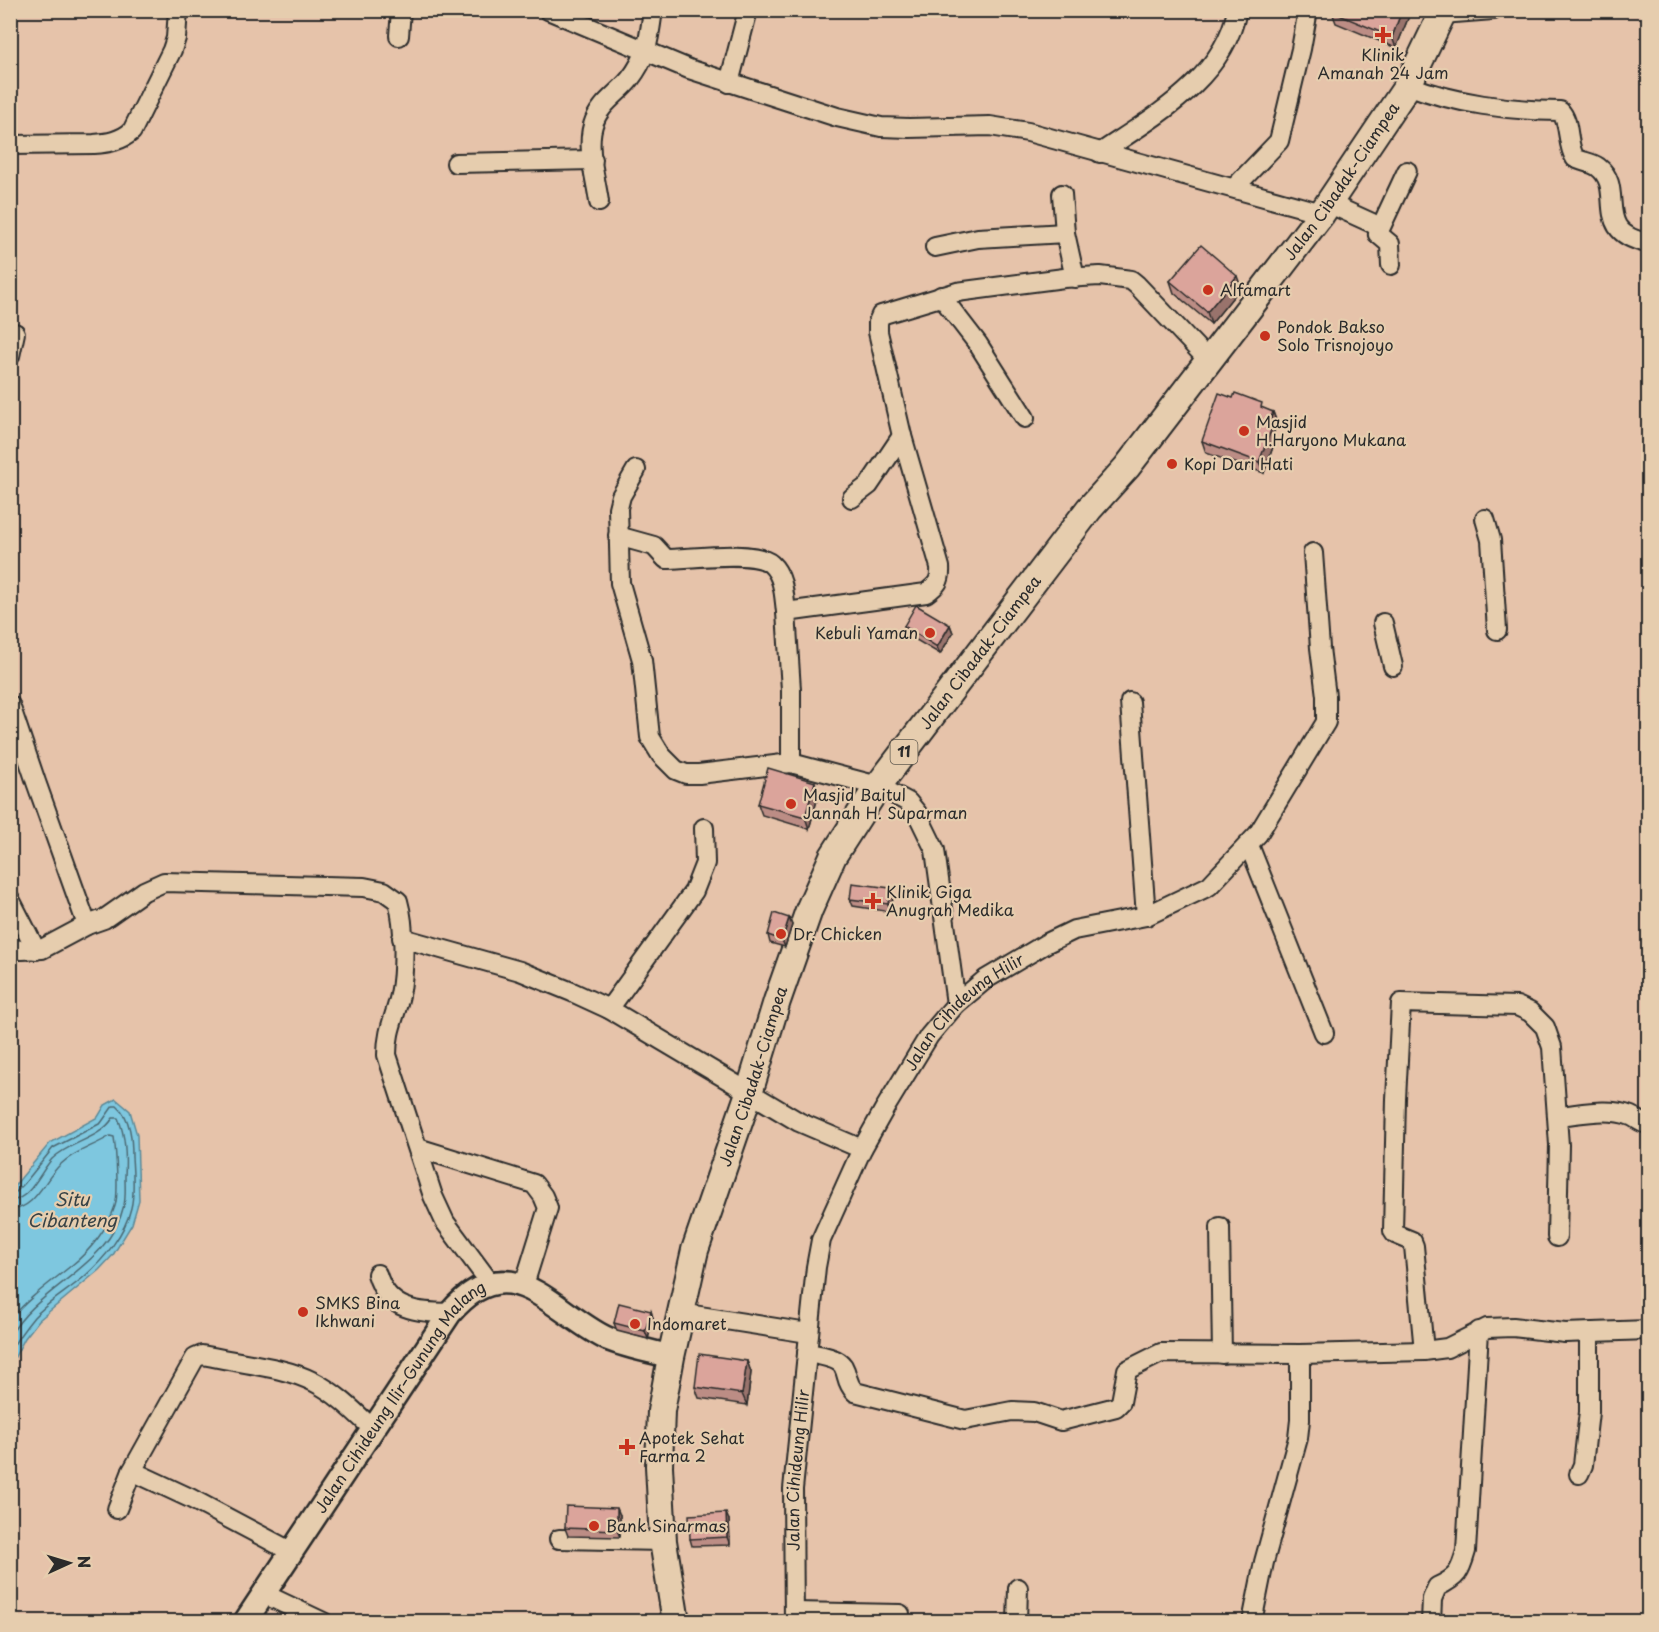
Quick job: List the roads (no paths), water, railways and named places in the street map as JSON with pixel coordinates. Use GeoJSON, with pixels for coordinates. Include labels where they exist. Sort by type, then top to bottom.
{"type":"FeatureCollection","features":[{"type":"Feature","properties":{"kind":"highway","name":"Jalan Cibadak-Ciampea"},"geometry":{"type":"LineString","coordinates":[[676,1622],[663,1541],[659,1466],[661,1411],[671,1357],[695,1250],[809,909],[833,856],[878,786],[1089,509],[1127,467],[1325,208],[1408,85],[1443,12]]}},
{"type":"Feature","properties":{"kind":"main road","name":"Jalan Cihideung Ilir–Gunung Malang"},"geometry":{"type":"LineString","coordinates":[[245,1622],[450,1313],[463,1298],[476,1289],[491,1284],[525,1285]]}},
{"type":"Feature","properties":{"kind":"main road"},"geometry":{"type":"LineString","coordinates":[[525,1285],[605,1338],[671,1357]]}},
{"type":"Feature","properties":{"kind":"street"},"geometry":{"type":"LineString","coordinates":[[10,145],[94,144],[126,137],[132,131],[172,50],[176,38],[178,10]]}},
{"type":"Feature","properties":{"kind":"street"},"geometry":{"type":"LineString","coordinates":[[399,36],[401,10]]}},
{"type":"Feature","properties":{"kind":"street"},"geometry":{"type":"LineString","coordinates":[[548,10],[689,69],[837,117],[881,127],[990,126],[1028,132],[1234,188],[1325,208],[1372,223],[1380,229]]}},
{"type":"Feature","properties":{"kind":"street"},"geometry":{"type":"LineString","coordinates":[[599,202],[591,139],[593,124],[601,107],[630,79],[647,50],[653,10]]}},
{"type":"Feature","properties":{"kind":"street"},"geometry":{"type":"LineString","coordinates":[[729,83],[748,10]]}},
{"type":"Feature","properties":{"kind":"street"},"geometry":{"type":"LineString","coordinates":[[1100,153],[1166,107],[1206,72],[1228,41],[1237,10]]}},
{"type":"Feature","properties":{"kind":"street"},"geometry":{"type":"LineString","coordinates":[[1234,188],[1280,141],[1308,10]]}},
{"type":"Feature","properties":{"kind":"street"},"geometry":{"type":"LineString","coordinates":[[1443,12],[1493,10]]}},
{"type":"Feature","properties":{"kind":"street"},"geometry":{"type":"LineString","coordinates":[[1408,85],[1431,94],[1521,110],[1560,111],[1565,117],[1568,141],[1575,158],[1598,167],[1607,179],[1614,223],[1633,240],[1648,243]]}},
{"type":"Feature","properties":{"kind":"street"},"geometry":{"type":"LineString","coordinates":[[456,163],[593,160]]}},
{"type":"Feature","properties":{"kind":"street"},"geometry":{"type":"LineString","coordinates":[[1390,265],[1390,243],[1378,234],[1407,171]]}},
{"type":"Feature","properties":{"kind":"street"},"geometry":{"type":"LineString","coordinates":[[1062,194],[1065,233],[1074,278]]}},
{"type":"Feature","properties":{"kind":"street"},"geometry":{"type":"LineString","coordinates":[[935,247],[978,238],[1065,233]]}},
{"type":"Feature","properties":{"kind":"street"},"geometry":{"type":"LineString","coordinates":[[786,612],[926,593],[937,585],[940,576],[940,567],[902,436],[878,332],[881,315],[941,296],[981,288],[1100,276],[1131,280],[1208,360]]}},
{"type":"Feature","properties":{"kind":"street"},"geometry":{"type":"LineString","coordinates":[[941,296],[978,344],[1025,418]]}},
{"type":"Feature","properties":{"kind":"street"},"geometry":{"type":"LineString","coordinates":[[10,356],[15,333]]}},
{"type":"Feature","properties":{"kind":"street"},"geometry":{"type":"LineString","coordinates":[[852,498],[869,485],[902,436]]}},
{"type":"Feature","properties":{"kind":"street"},"geometry":{"type":"LineString","coordinates":[[636,470],[621,496],[618,508],[620,583],[642,660],[650,737],[661,755],[676,770],[686,774],[791,763],[878,786],[908,802],[917,813],[936,850],[956,1004]]}},
{"type":"Feature","properties":{"kind":"street"},"geometry":{"type":"LineString","coordinates":[[1485,519],[1491,540],[1497,630]]}},
{"type":"Feature","properties":{"kind":"street"},"geometry":{"type":"LineString","coordinates":[[618,536],[654,546],[666,559],[734,556],[767,562],[777,572],[781,581],[786,612],[791,690],[791,763]]}},
{"type":"Feature","properties":{"kind":"street","name":"Jalan Cihideung Hilir"},"geometry":{"type":"LineString","coordinates":[[794,1617],[793,1489],[808,1333],[821,1240],[862,1149],[929,1036],[956,1004],[986,979],[1074,930],[1146,916],[1189,898],[1209,886],[1258,834],[1326,722],[1326,696],[1313,553]]}},
{"type":"Feature","properties":{"kind":"street"},"geometry":{"type":"LineString","coordinates":[[1383,623],[1393,666]]}},
{"type":"Feature","properties":{"kind":"street"},"geometry":{"type":"LineString","coordinates":[[1130,702],[1146,916]]}},
{"type":"Feature","properties":{"kind":"street"},"geometry":{"type":"LineString","coordinates":[[10,705],[87,925]]}},
{"type":"Feature","properties":{"kind":"street"},"geometry":{"type":"LineString","coordinates":[[609,1009],[694,891],[705,863],[704,828]]}},
{"type":"Feature","properties":{"kind":"street"},"geometry":{"type":"LineString","coordinates":[[1249,845],[1324,1033]]}},
{"type":"Feature","properties":{"kind":"street"},"geometry":{"type":"LineString","coordinates":[[10,949],[22,951],[42,949],[87,925],[104,919],[144,891],[164,882],[364,886],[384,891],[398,901],[402,916],[402,981],[388,1030],[387,1055],[433,1196],[445,1222],[491,1284]]}},
{"type":"Feature","properties":{"kind":"street"},"geometry":{"type":"LineString","coordinates":[[10,899],[36,950]]}},
{"type":"Feature","properties":{"kind":"street"},"geometry":{"type":"LineString","coordinates":[[402,938],[531,974],[609,1009],[799,1122],[862,1149]]}},
{"type":"Feature","properties":{"kind":"street"},"geometry":{"type":"LineString","coordinates":[[1424,1351],[1414,1246],[1412,1241],[1393,1231],[1401,1003],[1516,1006],[1530,1012],[1545,1027],[1552,1047],[1558,1116],[1557,1237]]}},
{"type":"Feature","properties":{"kind":"street"},"geometry":{"type":"LineString","coordinates":[[1558,1116],[1606,1112],[1632,1117],[1640,1123],[1648,1124]]}},
{"type":"Feature","properties":{"kind":"street"},"geometry":{"type":"LineString","coordinates":[[418,1148],[534,1184],[548,1208],[525,1285]]}},
{"type":"Feature","properties":{"kind":"street"},"geometry":{"type":"LineString","coordinates":[[1220,1227],[1222,1354]]}},
{"type":"Feature","properties":{"kind":"street"},"geometry":{"type":"LineString","coordinates":[[377,1274],[382,1290],[404,1307],[420,1312],[450,1313]]}},
{"type":"Feature","properties":{"kind":"street"},"geometry":{"type":"LineString","coordinates":[[681,1313],[808,1333]]}},
{"type":"Feature","properties":{"kind":"street"},"geometry":{"type":"LineString","coordinates":[[807,1353],[838,1361],[844,1368],[847,1383],[855,1392],[965,1420],[1012,1411],[1034,1412],[1061,1421],[1116,1407],[1120,1402],[1127,1370],[1143,1364],[1157,1354],[1424,1351],[1456,1345],[1487,1328],[1513,1327],[1565,1334],[1648,1330]]}},
{"type":"Feature","properties":{"kind":"street"},"geometry":{"type":"LineString","coordinates":[[1431,1622],[1432,1599],[1437,1587],[1453,1579],[1461,1569],[1467,1551],[1479,1331]]}},
{"type":"Feature","properties":{"kind":"street"},"geometry":{"type":"LineString","coordinates":[[1579,1474],[1583,1465],[1589,1412],[1589,1333]]}},
{"type":"Feature","properties":{"kind":"street"},"geometry":{"type":"LineString","coordinates":[[1252,1622],[1259,1581],[1298,1438],[1300,1354]]}},
{"type":"Feature","properties":{"kind":"street"},"geometry":{"type":"LineString","coordinates":[[117,1509],[132,1471],[198,1355],[213,1356],[287,1373],[313,1382],[332,1394],[373,1429]]}},
{"type":"Feature","properties":{"kind":"street"},"geometry":{"type":"LineString","coordinates":[[132,1471],[292,1552]]}},
{"type":"Feature","properties":{"kind":"street"},"geometry":{"type":"LineString","coordinates":[[559,1539],[663,1541]]}},
{"type":"Feature","properties":{"kind":"street"},"geometry":{"type":"LineString","coordinates":[[1017,1622],[1018,1588]]}},
{"type":"Feature","properties":{"kind":"street"},"geometry":{"type":"LineString","coordinates":[[264,1594],[323,1622]]}},
{"type":"Feature","properties":{"kind":"street"},"geometry":{"type":"LineString","coordinates":[[794,1617],[900,1614]]}},
{"type":"Feature","properties":{"kind":"water","name":"Situ Cibanteng"},"geometry":{"type":"Polygon","coordinates":[[[116,1099],[130,1111],[137,1135],[139,1200],[132,1224],[113,1255],[99,1270],[39,1320],[25,1338],[11,1364],[11,1190],[50,1143],[98,1117],[105,1105],[116,1099]]]}},
{"type":"Feature","properties":{"kind":"place","name":"Klinik Amanah 24 Jam"},"geometry":{"type":"Point","coordinates":[1383,35]}},
{"type":"Feature","properties":{"kind":"place","name":"Alfamart"},"geometry":{"type":"Point","coordinates":[1208,290]}},
{"type":"Feature","properties":{"kind":"place","name":"Pondok Bakso Solo Trisnojoyo"},"geometry":{"type":"Point","coordinates":[1265,336]}},
{"type":"Feature","properties":{"kind":"place","name":"Masjid H.Haryono Mukana"},"geometry":{"type":"Point","coordinates":[1244,431]}},
{"type":"Feature","properties":{"kind":"place","name":"Kopi Dari Hati"},"geometry":{"type":"Point","coordinates":[1172,464]}},
{"type":"Feature","properties":{"kind":"place","name":"Kebuli Yaman"},"geometry":{"type":"Point","coordinates":[930,633]}},
{"type":"Feature","properties":{"kind":"place","name":"Masjid Baitul Jannah H. Suparman"},"geometry":{"type":"Point","coordinates":[791,804]}},
{"type":"Feature","properties":{"kind":"place","name":"Klinik Giga Anugrah Medika"},"geometry":{"type":"Point","coordinates":[873,901]}},
{"type":"Feature","properties":{"kind":"place","name":"Dr. Chicken"},"geometry":{"type":"Point","coordinates":[781,934]}},
{"type":"Feature","properties":{"kind":"place","name":"SMKS Bina Ikhwani"},"geometry":{"type":"Point","coordinates":[303,1312]}},
{"type":"Feature","properties":{"kind":"place","name":"Indomaret"},"geometry":{"type":"Point","coordinates":[635,1324]}},
{"type":"Feature","properties":{"kind":"place","name":"Apotek Sehat Farma 2"},"geometry":{"type":"Point","coordinates":[627,1447]}},
{"type":"Feature","properties":{"kind":"place","name":"Bank Sinarmas"},"geometry":{"type":"Point","coordinates":[594,1526]}}]}
